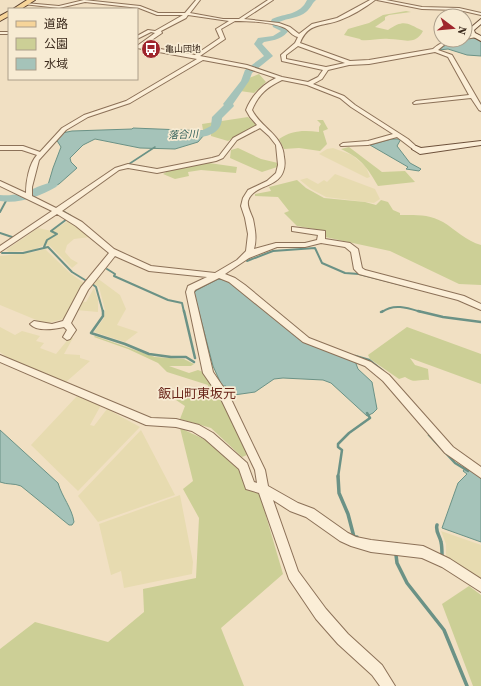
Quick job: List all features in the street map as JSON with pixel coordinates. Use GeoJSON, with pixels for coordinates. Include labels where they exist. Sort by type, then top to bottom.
{"type":"FeatureCollection","features":[{"type":"Feature","properties":{"kind":"main road"},"geometry":{"type":"LineString","coordinates":[[18,8],[32,0]]}},
{"type":"Feature","properties":{"kind":"street"},"geometry":{"type":"LineString","coordinates":[[25,4],[59,7],[88,0],[140,7],[157,14],[187,15],[223,20],[275,24],[288,28],[295,35],[300,36]]}},
{"type":"Feature","properties":{"kind":"street"},"geometry":{"type":"LineString","coordinates":[[156,32],[187,15],[192,5],[198,0]]}},
{"type":"Feature","properties":{"kind":"street"},"geometry":{"type":"LineString","coordinates":[[195,57],[223,38],[218,29],[220,27],[238,20],[271,0]]}},
{"type":"Feature","properties":{"kind":"street"},"geometry":{"type":"LineString","coordinates":[[373,0],[339,19],[314,25],[301,34],[297,44],[283,55],[284,60],[326,69],[350,63],[435,50],[437,48]]}},
{"type":"Feature","properties":{"kind":"street"},"geometry":{"type":"LineString","coordinates":[[379,0],[422,8],[461,9],[481,14]]}},
{"type":"Feature","properties":{"kind":"street"},"geometry":{"type":"LineString","coordinates":[[478,38],[471,30],[481,21]]}},
{"type":"Feature","properties":{"kind":"street"},"geometry":{"type":"LineString","coordinates":[[138,37],[150,31],[160,32],[138,47]]}},
{"type":"Feature","properties":{"kind":"street"},"geometry":{"type":"LineString","coordinates":[[297,44],[321,53],[324,56],[350,63]]}},
{"type":"Feature","properties":{"kind":"street"},"geometry":{"type":"LineString","coordinates":[[138,47],[247,67],[281,78],[309,84],[342,97],[420,151],[481,143]]}},
{"type":"Feature","properties":{"kind":"street"},"geometry":{"type":"LineString","coordinates":[[435,50],[450,56],[472,96],[479,102],[481,109]]}},
{"type":"Feature","properties":{"kind":"street"},"geometry":{"type":"LineString","coordinates":[[27,194],[34,167],[40,154],[64,129],[86,116],[128,102],[202,58]]}},
{"type":"Feature","properties":{"kind":"street"},"geometry":{"type":"LineString","coordinates":[[309,84],[320,78],[326,69]]}},
{"type":"Feature","properties":{"kind":"street"},"geometry":{"type":"LineString","coordinates":[[247,256],[252,245],[252,234],[244,204],[248,195],[280,175],[281,154],[280,147],[271,133],[260,126],[251,117],[249,108],[254,98],[262,88],[281,78]]}},
{"type":"Feature","properties":{"kind":"street"},"geometry":{"type":"LineString","coordinates":[[416,103],[472,96]]}},
{"type":"Feature","properties":{"kind":"street"},"geometry":{"type":"LineString","coordinates":[[0,250],[117,169],[128,166],[157,171],[214,160],[221,157],[226,152],[235,139],[260,126]]}},
{"type":"Feature","properties":{"kind":"street"},"geometry":{"type":"LineString","coordinates":[[343,145],[368,143],[398,135]]}},
{"type":"Feature","properties":{"kind":"street"},"geometry":{"type":"LineString","coordinates":[[0,148],[23,148],[40,154]]}},
{"type":"Feature","properties":{"kind":"street"},"geometry":{"type":"LineString","coordinates":[[0,183],[27,194],[57,210],[79,224],[99,242],[114,252],[149,268],[218,276],[232,280],[306,340],[356,358],[378,370],[449,450],[481,473]]}},
{"type":"Feature","properties":{"kind":"street"},"geometry":{"type":"LineString","coordinates":[[295,229],[322,233],[321,241]]}},
{"type":"Feature","properties":{"kind":"street"},"geometry":{"type":"LineString","coordinates":[[388,686],[377,670],[343,639],[321,614],[292,576],[263,489],[260,470],[225,397],[208,373],[190,292],[191,288],[218,276],[257,251],[276,245],[305,245],[321,241],[347,245],[355,251],[358,269],[367,274],[461,298],[481,307]]}},
{"type":"Feature","properties":{"kind":"street"},"geometry":{"type":"LineString","coordinates":[[34,324],[52,327],[66,323],[84,289],[114,252]]}},
{"type":"Feature","properties":{"kind":"street"},"geometry":{"type":"LineString","coordinates":[[66,323],[72,330],[67,336]]}},
{"type":"Feature","properties":{"kind":"street"},"geometry":{"type":"LineString","coordinates":[[0,358],[150,422],[176,423],[195,428],[209,436],[243,466],[250,486],[263,489],[294,507],[310,513],[344,537],[355,542],[371,546],[423,552],[446,563],[481,586]]}},
{"type":"Feature","properties":{"kind":"shaded area"},"geometry":{"type":"Polygon","coordinates":[[[333,148],[352,155],[366,167],[370,177],[367,178],[319,154],[327,149],[333,148]]]}},
{"type":"Feature","properties":{"kind":"shaded area"},"geometry":{"type":"Polygon","coordinates":[[[335,174],[375,189],[380,199],[374,203],[326,197],[311,189],[300,180],[307,178],[318,184],[324,180],[327,182],[335,174]]]}},
{"type":"Feature","properties":{"kind":"shaded area"},"geometry":{"type":"Polygon","coordinates":[[[68,221],[90,237],[74,239],[67,245],[65,252],[71,259],[78,263],[72,268],[50,246],[44,245],[33,250],[9,252],[6,250],[38,228],[52,231],[68,221]]]}},
{"type":"Feature","properties":{"kind":"shaded area"},"geometry":{"type":"Polygon","coordinates":[[[45,249],[71,274],[84,283],[66,318],[46,324],[0,305],[0,256],[34,252],[45,249]]]}},
{"type":"Feature","properties":{"kind":"shaded area"},"geometry":{"type":"Polygon","coordinates":[[[97,278],[120,295],[126,309],[117,325],[138,332],[125,342],[94,332],[104,318],[105,310],[99,287],[94,284],[97,278]]]}},
{"type":"Feature","properties":{"kind":"shaded area"},"geometry":{"type":"Polygon","coordinates":[[[94,288],[98,300],[98,312],[76,310],[79,301],[86,302],[94,288]]]}},
{"type":"Feature","properties":{"kind":"shaded area"},"geometry":{"type":"Polygon","coordinates":[[[0,327],[15,335],[22,331],[40,336],[36,341],[44,343],[40,348],[56,354],[70,337],[73,338],[64,354],[80,355],[80,358],[90,361],[66,382],[8,358],[0,352],[0,327]]]}},
{"type":"Feature","properties":{"kind":"shaded area"},"geometry":{"type":"Polygon","coordinates":[[[77,396],[101,405],[90,425],[94,426],[107,409],[140,427],[78,491],[31,445],[77,396]]]}},
{"type":"Feature","properties":{"kind":"shaded area"},"geometry":{"type":"Polygon","coordinates":[[[141,430],[175,495],[98,522],[78,496],[141,430]]]}},
{"type":"Feature","properties":{"kind":"shaded area"},"geometry":{"type":"Polygon","coordinates":[[[180,495],[193,562],[192,574],[124,588],[121,571],[111,575],[99,524],[180,495]]]}},
{"type":"Feature","properties":{"kind":"shaded area"},"geometry":{"type":"Polygon","coordinates":[[[441,531],[481,545],[481,579],[446,557],[446,544],[441,531]]]}},
{"type":"Feature","properties":{"kind":"green space"},"geometry":{"type":"Polygon","coordinates":[[[406,11],[411,12],[389,15],[375,27],[388,30],[398,24],[406,23],[423,31],[416,39],[408,41],[386,39],[361,40],[344,35],[348,29],[369,23],[383,15],[406,11]]]}},
{"type":"Feature","properties":{"kind":"green space"},"geometry":{"type":"Polygon","coordinates":[[[259,74],[266,82],[254,93],[240,91],[249,78],[259,74]]]}},
{"type":"Feature","properties":{"kind":"green space"},"geometry":{"type":"Polygon","coordinates":[[[248,117],[257,126],[228,141],[211,136],[211,134],[207,131],[203,130],[202,124],[248,117]]]}},
{"type":"Feature","properties":{"kind":"green space"},"geometry":{"type":"Polygon","coordinates":[[[317,120],[323,120],[328,129],[323,131],[327,144],[320,151],[299,148],[284,149],[279,139],[298,131],[319,132],[319,127],[321,124],[317,120]]]}},
{"type":"Feature","properties":{"kind":"green space"},"geometry":{"type":"Polygon","coordinates":[[[349,147],[382,172],[405,171],[415,182],[378,186],[370,173],[359,160],[341,149],[349,147]]]}},
{"type":"Feature","properties":{"kind":"green space"},"geometry":{"type":"Polygon","coordinates":[[[238,148],[261,159],[278,163],[277,167],[262,172],[230,158],[231,150],[238,148]]]}},
{"type":"Feature","properties":{"kind":"green space"},"geometry":{"type":"Polygon","coordinates":[[[209,163],[237,167],[236,173],[201,170],[188,172],[189,176],[175,179],[163,174],[173,168],[209,163]]]}},
{"type":"Feature","properties":{"kind":"green space"},"geometry":{"type":"Polygon","coordinates":[[[297,180],[306,188],[324,198],[365,202],[376,205],[381,200],[388,202],[393,210],[400,213],[400,215],[427,216],[438,219],[466,238],[481,245],[481,285],[459,284],[390,251],[325,237],[326,231],[297,226],[284,213],[289,211],[278,197],[255,196],[255,194],[271,191],[269,187],[297,180]]]}},
{"type":"Feature","properties":{"kind":"green space"},"geometry":{"type":"Polygon","coordinates":[[[407,327],[481,354],[481,384],[410,358],[415,365],[428,369],[429,380],[414,381],[405,377],[399,379],[370,359],[368,355],[407,327]]]}},
{"type":"Feature","properties":{"kind":"green space"},"geometry":{"type":"Polygon","coordinates":[[[95,336],[155,357],[184,359],[194,364],[191,366],[169,366],[189,373],[198,370],[203,372],[224,404],[247,455],[242,457],[211,428],[180,419],[185,406],[176,400],[181,394],[194,394],[207,390],[208,385],[167,372],[158,363],[128,349],[94,337],[95,336]]]}},
{"type":"Feature","properties":{"kind":"green space"},"geometry":{"type":"Polygon","coordinates":[[[180,428],[206,440],[239,470],[246,490],[259,492],[283,574],[221,628],[244,686],[0,686],[0,649],[35,622],[108,642],[144,612],[143,589],[196,578],[199,518],[183,489],[193,481],[180,428]]]}},
{"type":"Feature","properties":{"kind":"green space"},"geometry":{"type":"Polygon","coordinates":[[[469,586],[481,595],[481,686],[473,686],[442,604],[469,586]]]}},
{"type":"Feature","properties":{"kind":"water"},"geometry":{"type":"Polygon","coordinates":[[[473,38],[481,40],[481,56],[467,55],[448,49],[439,50],[442,48],[473,48],[473,38]]]}},
{"type":"Feature","properties":{"kind":"water"},"geometry":{"type":"Polygon","coordinates":[[[133,128],[207,131],[209,134],[204,135],[198,142],[175,149],[140,148],[95,139],[83,145],[70,158],[71,162],[77,168],[59,184],[34,194],[33,190],[48,185],[61,147],[56,139],[62,133],[72,131],[133,128]]]}},
{"type":"Feature","properties":{"kind":"water"},"geometry":{"type":"Polygon","coordinates":[[[391,139],[401,139],[397,146],[410,163],[421,169],[419,171],[406,169],[408,167],[370,145],[391,139]]]}},
{"type":"Feature","properties":{"kind":"water"},"geometry":{"type":"Polygon","coordinates":[[[218,279],[225,280],[237,286],[302,341],[355,361],[358,369],[372,382],[377,409],[367,416],[331,383],[323,380],[283,378],[274,379],[255,392],[234,395],[224,390],[226,386],[222,386],[213,366],[194,293],[218,279]]]}},
{"type":"Feature","properties":{"kind":"water"},"geometry":{"type":"Polygon","coordinates":[[[0,430],[58,483],[73,517],[74,522],[72,525],[69,525],[21,486],[0,482],[0,430]]]}},
{"type":"Feature","properties":{"kind":"water"},"geometry":{"type":"Polygon","coordinates":[[[466,467],[481,477],[481,542],[442,528],[458,483],[467,474],[463,471],[466,467]]]}},
{"type":"Feature","properties":{"kind":"waterway","name":"落合川"},"geometry":{"type":"LineString","coordinates":[[188,134],[208,132],[217,125],[217,117],[229,106],[228,104],[245,81],[248,72],[269,56],[258,44],[261,40],[281,35],[286,29],[276,25],[275,21],[301,13],[305,10],[310,1],[313,0]]}},
{"type":"Feature","properties":{"kind":"waterway"},"geometry":{"type":"LineString","coordinates":[[129,164],[155,147]]}},
{"type":"Feature","properties":{"kind":"waterway","name":"落合川"},"geometry":{"type":"LineString","coordinates":[[0,198],[6,199],[27,196],[52,185]]}},
{"type":"Feature","properties":{"kind":"waterway"},"geometry":{"type":"LineString","coordinates":[[0,212],[7,199]]}},
{"type":"Feature","properties":{"kind":"waterway"},"geometry":{"type":"LineString","coordinates":[[62,209],[61,210],[71,216]]}},
{"type":"Feature","properties":{"kind":"waterway"},"geometry":{"type":"LineString","coordinates":[[44,247],[47,240],[57,234],[51,231],[67,219]]}},
{"type":"Feature","properties":{"kind":"waterway"},"geometry":{"type":"LineString","coordinates":[[0,233],[12,237],[10,240]]}},
{"type":"Feature","properties":{"kind":"waterway"},"geometry":{"type":"LineString","coordinates":[[2,253],[23,253],[48,247],[72,272],[85,280]]}},
{"type":"Feature","properties":{"kind":"waterway"},"geometry":{"type":"LineString","coordinates":[[247,261],[273,251],[315,248],[322,263],[345,273],[359,274],[418,289]]}},
{"type":"Feature","properties":{"kind":"waterway"},"geometry":{"type":"LineString","coordinates":[[107,269],[115,274],[114,276],[168,300],[182,303],[184,312]]}},
{"type":"Feature","properties":{"kind":"waterway"},"geometry":{"type":"LineString","coordinates":[[91,283],[96,287],[103,312]]}},
{"type":"Feature","properties":{"kind":"waterway"},"geometry":{"type":"LineString","coordinates":[[382,312],[396,307],[421,312]]}},
{"type":"Feature","properties":{"kind":"waterway"},"geometry":{"type":"LineString","coordinates":[[184,311],[195,358]]}},
{"type":"Feature","properties":{"kind":"waterway"},"geometry":{"type":"LineString","coordinates":[[418,311],[443,317],[481,322]]}},
{"type":"Feature","properties":{"kind":"waterway"},"geometry":{"type":"LineString","coordinates":[[103,312],[103,316],[91,333],[125,344],[149,354],[171,357],[186,357],[194,362]]}},
{"type":"Feature","properties":{"kind":"waterway"},"geometry":{"type":"LineString","coordinates":[[355,356],[369,360],[383,371]]}},
{"type":"Feature","properties":{"kind":"waterway"},"geometry":{"type":"LineString","coordinates":[[338,477],[342,450],[338,447],[338,444],[349,433],[370,418],[367,413]]}},
{"type":"Feature","properties":{"kind":"waterway"},"geometry":{"type":"LineString","coordinates":[[429,435],[455,463],[468,471]]}},
{"type":"Feature","properties":{"kind":"waterway"},"geometry":{"type":"LineString","coordinates":[[338,477],[339,493],[348,514],[354,537],[357,537]]}},
{"type":"Feature","properties":{"kind":"waterway"},"geometry":{"type":"LineString","coordinates":[[437,525],[442,549],[442,556],[439,555]]}},
{"type":"Feature","properties":{"kind":"waterway"},"geometry":{"type":"LineString","coordinates":[[396,555],[397,563],[407,583],[444,630],[467,686]]}},
{"type":"Feature","properties":{"kind":"place","name":"亀山団地"},"geometry":{"type":"Point","coordinates":[151,49]}},
{"type":"Feature","properties":{"kind":"district","name":"飯山町東坂元"},"geometry":{"type":"Point","coordinates":[197,393]}}]}
